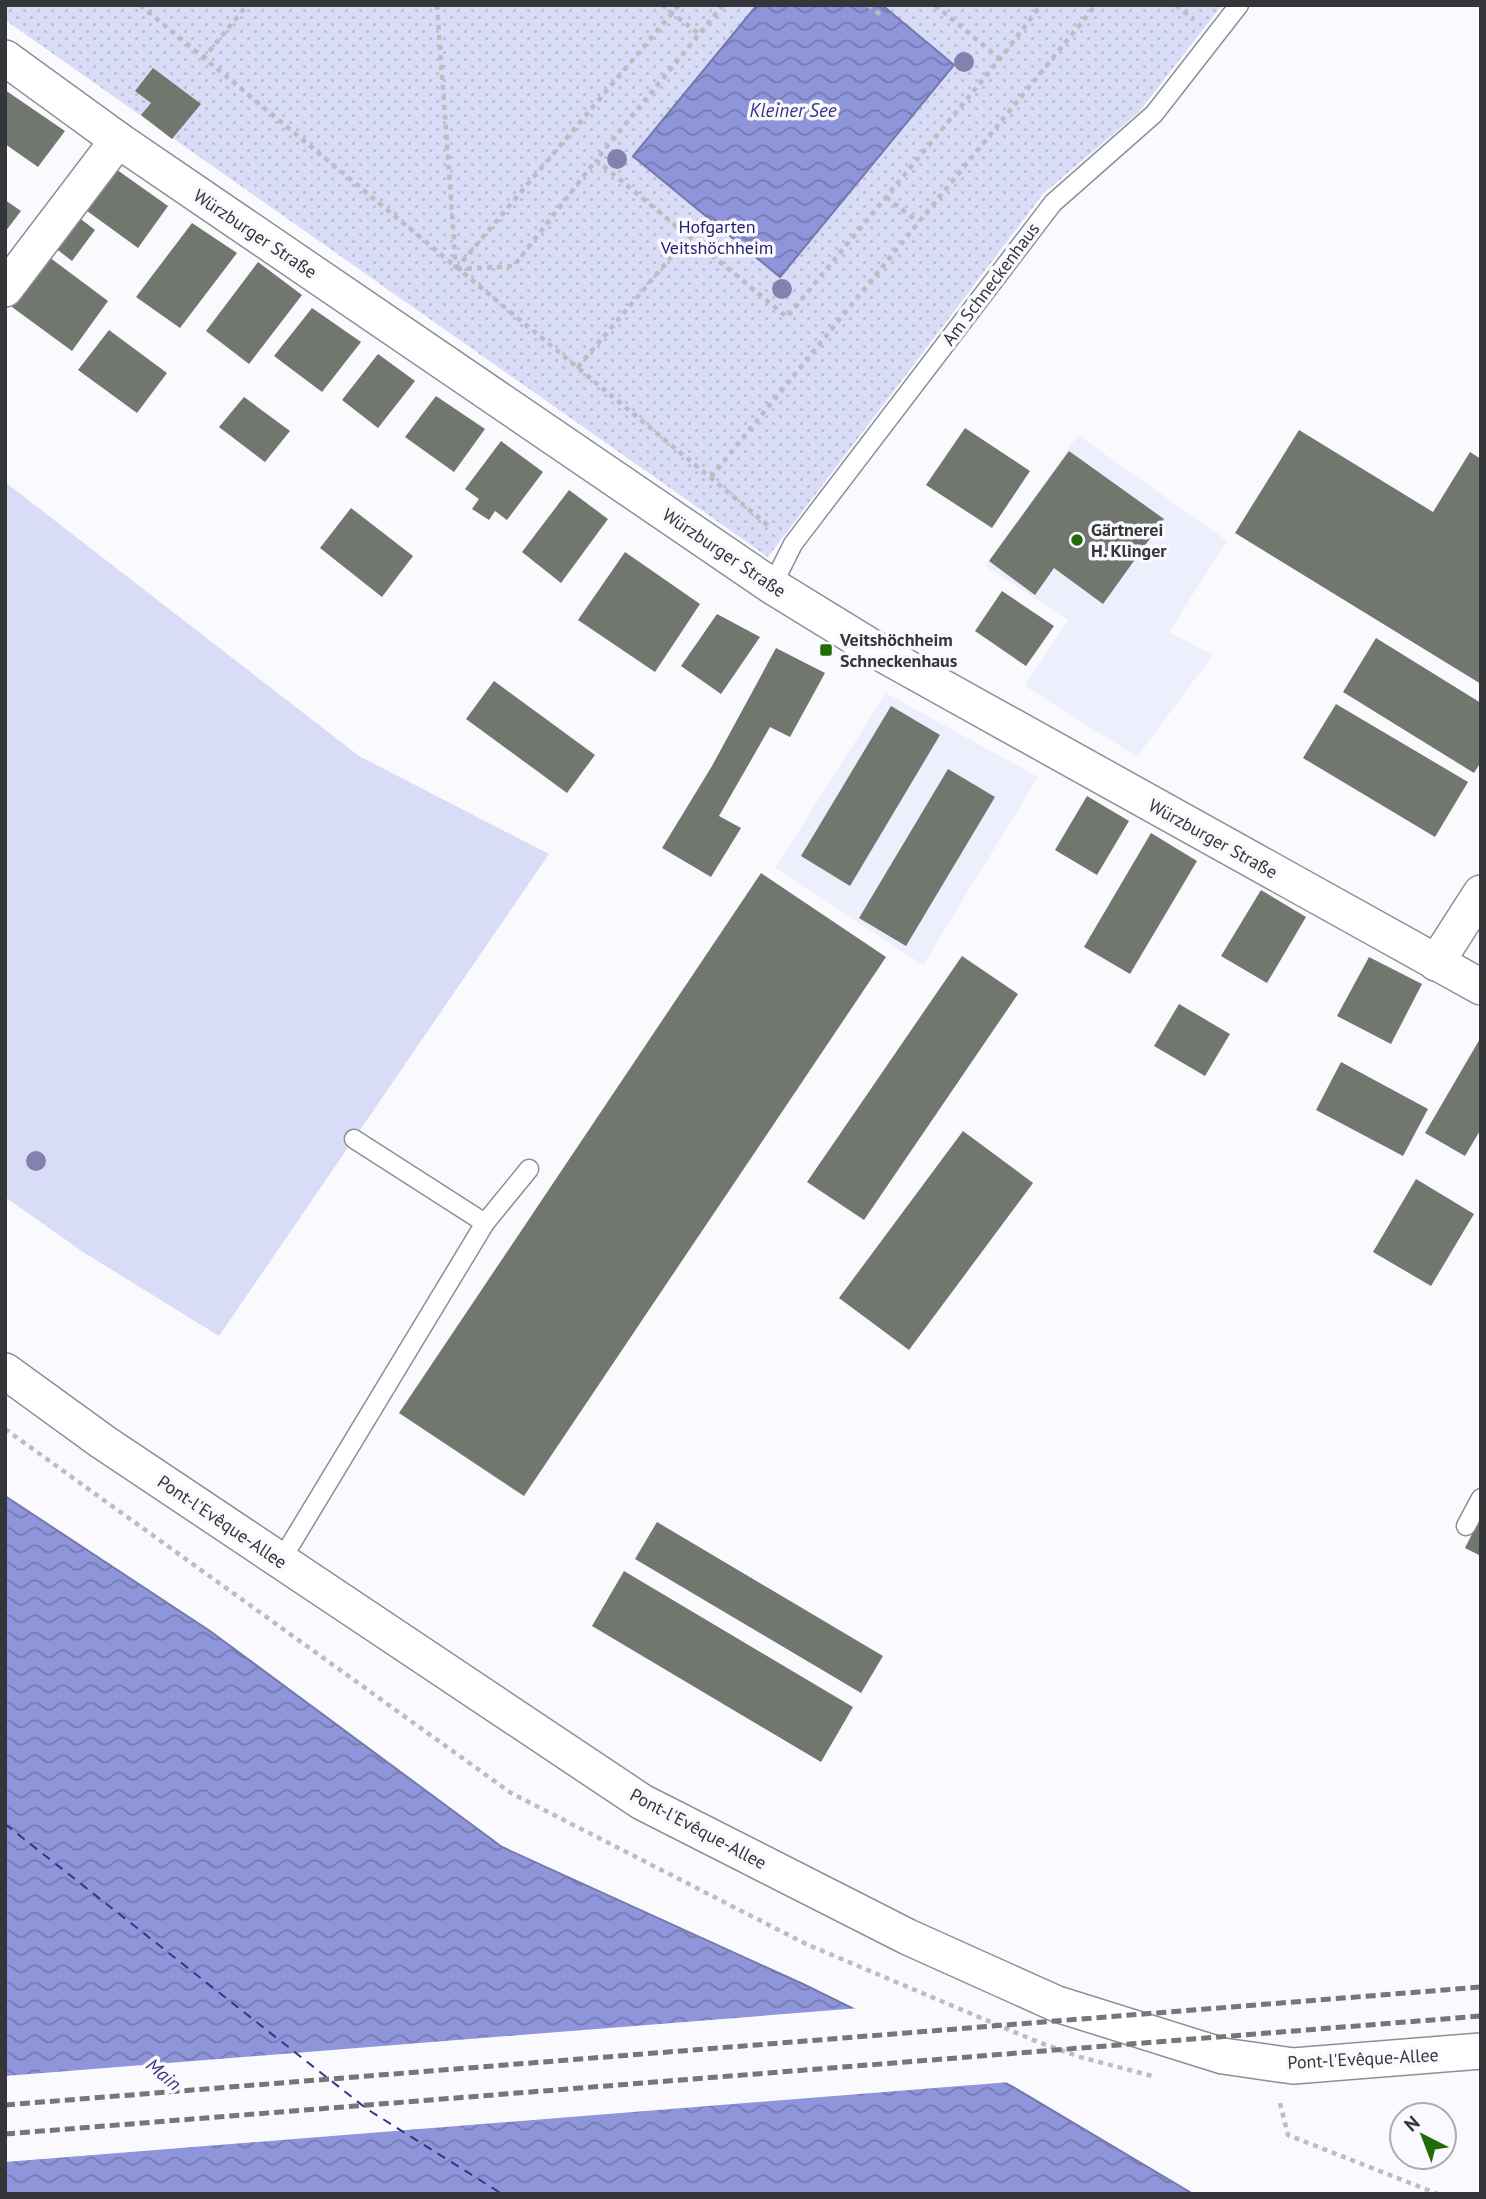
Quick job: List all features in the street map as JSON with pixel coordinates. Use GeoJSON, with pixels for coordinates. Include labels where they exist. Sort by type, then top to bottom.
{"type":"FeatureCollection","features":[{"type":"Feature","properties":{"kind":"street","name":"Würzburger Straße"},"geometry":{"type":"LineString","coordinates":[[5,58],[118,140],[772,586],[886,656],[1481,987]]}},
{"type":"Feature","properties":{"kind":"street"},"geometry":{"type":"LineString","coordinates":[[5,289],[118,140]]}},
{"type":"Feature","properties":{"kind":"street"},"geometry":{"type":"LineString","coordinates":[[1436,964],[1481,893]]}},
{"type":"Feature","properties":{"kind":"street","name":"Pont-l'Evêque-Allee"},"geometry":{"type":"LineString","coordinates":[[5,1371],[103,1442],[280,1562],[642,1802],[908,1937],[1057,2004],[1223,2056],[1293,2066],[1481,2051]]}},
{"type":"Feature","properties":{"kind":"lane","name":"Am Schneckenhaus"},"geometry":{"type":"LineString","coordinates":[[772,586],[793,544],[1053,203],[1154,114],[1239,5]]}},
{"type":"Feature","properties":{"kind":"lane"},"geometry":{"type":"LineString","coordinates":[[354,1139],[485,1223]]}},
{"type":"Feature","properties":{"kind":"lane"},"geometry":{"type":"LineString","coordinates":[[280,1562],[485,1223],[529,1169]]}},
{"type":"Feature","properties":{"kind":"lane"},"geometry":{"type":"LineString","coordinates":[[1466,1526],[1481,1498]]}},
{"type":"Feature","properties":{"kind":"path"},"geometry":{"type":"LineString","coordinates":[[140,5],[456,269],[793,544]]}},
{"type":"Feature","properties":{"kind":"path"},"geometry":{"type":"LineString","coordinates":[[203,59],[247,5]]}},
{"type":"Feature","properties":{"kind":"path"},"geometry":{"type":"LineString","coordinates":[[438,5],[456,269]]}},
{"type":"Feature","properties":{"kind":"path"},"geometry":{"type":"LineString","coordinates":[[662,5],[699,34]]}},
{"type":"Feature","properties":{"kind":"path"},"geometry":{"type":"LineString","coordinates":[[456,269],[679,5]]}},
{"type":"Feature","properties":{"kind":"path"},"geometry":{"type":"LineString","coordinates":[[456,269],[514,266],[596,160],[723,5]]}},
{"type":"Feature","properties":{"kind":"path"},"geometry":{"type":"LineString","coordinates":[[935,5],[1000,59]]}},
{"type":"Feature","properties":{"kind":"path"},"geometry":{"type":"LineString","coordinates":[[596,160],[788,317],[1000,59],[1041,5]]}},
{"type":"Feature","properties":{"kind":"path"},"geometry":{"type":"LineString","coordinates":[[710,477],[1096,5]]}},
{"type":"Feature","properties":{"kind":"path"},"geometry":{"type":"LineString","coordinates":[[871,6],[882,16]]}},
{"type":"Feature","properties":{"kind":"path"},"geometry":{"type":"LineString","coordinates":[[886,197],[918,222]]}},
{"type":"Feature","properties":{"kind":"path"},"geometry":{"type":"LineString","coordinates":[[578,367],[689,236]]}},
{"type":"Feature","properties":{"kind":"path"},"geometry":{"type":"LineString","coordinates":[[1279,2098],[1288,2135],[1438,2194]]}},
{"type":"Feature","properties":{"kind":"shaded area"},"geometry":{"type":"Polygon","coordinates":[[[1078,435],[1227,541],[1169,632],[1213,655],[1137,757],[1025,686],[1068,620],[985,566],[1078,435]]]}},
{"type":"Feature","properties":{"kind":"shaded area"},"geometry":{"type":"Polygon","coordinates":[[[886,693],[1038,777],[923,965],[775,868],[886,693]]]}},
{"type":"Feature","properties":{"kind":"green space","name":"Hofgarten Veitshöchheim"},"geometry":{"type":"Polygon","coordinates":[[[5,5],[1222,5],[1139,112],[1043,194],[768,557],[5,20],[5,5]]]}},
{"type":"Feature","properties":{"kind":"green space"},"geometry":{"type":"Polygon","coordinates":[[[5,482],[359,756],[549,854],[219,1336],[83,1252],[5,1197],[5,482]]]}},
{"type":"Feature","properties":{"kind":"water","name":"Kleiner See"},"geometry":{"type":"Polygon","coordinates":[[[757,5],[882,5],[954,65],[780,277],[633,156],[757,5]]]}},
{"type":"Feature","properties":{"kind":"water","name":"Main"},"geometry":{"type":"Polygon","coordinates":[[[5,1496],[210,1631],[502,1847],[803,1984],[1013,2087],[1193,2194],[5,2194],[5,1496]]]}},
{"type":"Feature","properties":{"kind":"pier"},"geometry":{"type":"Polygon","coordinates":[[[860,2008],[1010,2082],[5,2162],[5,2076],[860,2008]]]}},
{"type":"Feature","properties":{"kind":"building"},"geometry":{"type":"Polygon","coordinates":[[[153,68],[201,104],[172,139],[141,115],[151,103],[135,91],[153,68]]]}},
{"type":"Feature","properties":{"kind":"building"},"geometry":{"type":"Polygon","coordinates":[[[5,90],[65,131],[38,167],[5,144],[5,90]]]}},
{"type":"Feature","properties":{"kind":"building"},"geometry":{"type":"Polygon","coordinates":[[[113,167],[168,206],[138,248],[83,208],[113,167]]]}},
{"type":"Feature","properties":{"kind":"building"},"geometry":{"type":"Polygon","coordinates":[[[5,200],[21,211],[5,232],[5,200]]]}},
{"type":"Feature","properties":{"kind":"building"},"geometry":{"type":"Polygon","coordinates":[[[77,216],[95,230],[72,261],[54,247],[77,216]]]}},
{"type":"Feature","properties":{"kind":"building"},"geometry":{"type":"Polygon","coordinates":[[[192,223],[237,253],[180,328],[136,297],[192,223]]]}},
{"type":"Feature","properties":{"kind":"building"},"geometry":{"type":"Polygon","coordinates":[[[49,257],[108,301],[72,351],[12,307],[49,257]]]}},
{"type":"Feature","properties":{"kind":"building"},"geometry":{"type":"Polygon","coordinates":[[[258,262],[302,295],[249,364],[206,331],[258,262]]]}},
{"type":"Feature","properties":{"kind":"building"},"geometry":{"type":"Polygon","coordinates":[[[312,308],[361,342],[322,392],[274,356],[312,308]]]}},
{"type":"Feature","properties":{"kind":"building"},"geometry":{"type":"Polygon","coordinates":[[[109,330],[167,373],[137,413],[78,370],[109,330]]]}},
{"type":"Feature","properties":{"kind":"building"},"geometry":{"type":"Polygon","coordinates":[[[378,354],[415,381],[378,428],[342,400],[378,354]]]}},
{"type":"Feature","properties":{"kind":"building"},"geometry":{"type":"Polygon","coordinates":[[[436,396],[485,429],[454,472],[405,437],[436,396]]]}},
{"type":"Feature","properties":{"kind":"building"},"geometry":{"type":"Polygon","coordinates":[[[244,397],[290,431],[265,462],[219,427],[244,397]]]}},
{"type":"Feature","properties":{"kind":"building"},"geometry":{"type":"Polygon","coordinates":[[[965,428],[1030,471],[992,528],[926,485],[965,428]]]}},
{"type":"Feature","properties":{"kind":"building"},"geometry":{"type":"Polygon","coordinates":[[[1299,430],[1433,512],[1470,452],[1481,459],[1481,684],[1235,533],[1299,430]]]}},
{"type":"Feature","properties":{"kind":"building"},"geometry":{"type":"Polygon","coordinates":[[[501,441],[543,472],[507,520],[495,511],[489,520],[472,509],[479,499],[465,489],[501,441]]]}},
{"type":"Feature","properties":{"kind":"building","name":"Gärtnerei H. Klinger"},"geometry":{"type":"Polygon","coordinates":[[[1069,451],[1164,519],[1103,604],[1054,568],[1035,595],[989,561],[1069,451]]]}},
{"type":"Feature","properties":{"kind":"building"},"geometry":{"type":"Polygon","coordinates":[[[569,490],[608,519],[561,583],[522,552],[569,490]]]}},
{"type":"Feature","properties":{"kind":"building"},"geometry":{"type":"Polygon","coordinates":[[[351,508],[413,556],[382,597],[320,548],[351,508]]]}},
{"type":"Feature","properties":{"kind":"building"},"geometry":{"type":"Polygon","coordinates":[[[625,552],[700,604],[655,672],[578,620],[625,552]]]}},
{"type":"Feature","properties":{"kind":"building"},"geometry":{"type":"Polygon","coordinates":[[[1002,591],[1054,626],[1026,666],[975,631],[1002,591]]]}},
{"type":"Feature","properties":{"kind":"building"},"geometry":{"type":"Polygon","coordinates":[[[717,614],[760,637],[721,694],[681,666],[717,614]]]}},
{"type":"Feature","properties":{"kind":"building"},"geometry":{"type":"Polygon","coordinates":[[[1376,638],[1481,703],[1481,762],[1474,773],[1343,692],[1376,638]]]}},
{"type":"Feature","properties":{"kind":"building"},"geometry":{"type":"Polygon","coordinates":[[[776,648],[825,673],[790,737],[770,727],[719,816],[741,828],[711,877],[662,848],[712,766],[776,648]]]}},
{"type":"Feature","properties":{"kind":"building"},"geometry":{"type":"Polygon","coordinates":[[[494,681],[595,755],[567,793],[466,719],[494,681]]]}},
{"type":"Feature","properties":{"kind":"building"},"geometry":{"type":"Polygon","coordinates":[[[1336,704],[1468,782],[1435,837],[1303,758],[1336,704]]]}},
{"type":"Feature","properties":{"kind":"building"},"geometry":{"type":"Polygon","coordinates":[[[891,706],[940,735],[850,886],[801,856],[891,706]]]}},
{"type":"Feature","properties":{"kind":"building"},"geometry":{"type":"Polygon","coordinates":[[[948,769],[995,797],[906,946],[859,918],[948,769]]]}},
{"type":"Feature","properties":{"kind":"building"},"geometry":{"type":"Polygon","coordinates":[[[1087,796],[1129,821],[1097,875],[1055,850],[1087,796]]]}},
{"type":"Feature","properties":{"kind":"building"},"geometry":{"type":"Polygon","coordinates":[[[1151,833],[1197,861],[1130,974],[1084,947],[1151,833]]]}},
{"type":"Feature","properties":{"kind":"building"},"geometry":{"type":"Polygon","coordinates":[[[761,873],[886,957],[524,1496],[399,1413],[761,873]]]}},
{"type":"Feature","properties":{"kind":"building"},"geometry":{"type":"Polygon","coordinates":[[[1261,890],[1306,917],[1267,983],[1221,956],[1261,890]]]}},
{"type":"Feature","properties":{"kind":"building"},"geometry":{"type":"Polygon","coordinates":[[[962,956],[1018,994],[864,1220],[807,1182],[962,956]]]}},
{"type":"Feature","properties":{"kind":"building"},"geometry":{"type":"Polygon","coordinates":[[[1369,957],[1422,984],[1391,1044],[1337,1016],[1369,957]]]}},
{"type":"Feature","properties":{"kind":"building"},"geometry":{"type":"Polygon","coordinates":[[[1179,1004],[1230,1034],[1205,1076],[1154,1046],[1179,1004]]]}},
{"type":"Feature","properties":{"kind":"building"},"geometry":{"type":"Polygon","coordinates":[[[1481,1037],[1481,1129],[1465,1156],[1425,1133],[1481,1037]]]}},
{"type":"Feature","properties":{"kind":"building"},"geometry":{"type":"Polygon","coordinates":[[[1341,1062],[1428,1109],[1403,1156],[1316,1110],[1341,1062]]]}},
{"type":"Feature","properties":{"kind":"building"},"geometry":{"type":"Polygon","coordinates":[[[963,1131],[1033,1183],[909,1350],[839,1298],[963,1131]]]}},
{"type":"Feature","properties":{"kind":"building"},"geometry":{"type":"Polygon","coordinates":[[[1416,1179],[1474,1214],[1431,1286],[1373,1252],[1416,1179]]]}},
{"type":"Feature","properties":{"kind":"building"},"geometry":{"type":"Polygon","coordinates":[[[1481,1516],[1481,1556],[1465,1548],[1481,1516]]]}},
{"type":"Feature","properties":{"kind":"building"},"geometry":{"type":"Polygon","coordinates":[[[657,1522],[883,1656],[861,1693],[635,1559],[657,1522]]]}},
{"type":"Feature","properties":{"kind":"building"},"geometry":{"type":"Polygon","coordinates":[[[624,1571],[853,1707],[821,1762],[592,1626],[624,1571]]]}},
{"type":"Feature","properties":{"kind":"ferry route"},"geometry":{"type":"LineString","coordinates":[[5,1824],[367,2109],[502,2194]]}},
{"type":"Feature","properties":{"kind":"railway"},"geometry":{"type":"LineString","coordinates":[[5,2105],[1481,1987]]}},
{"type":"Feature","properties":{"kind":"railway"},"geometry":{"type":"LineString","coordinates":[[5,2134],[1481,2016]]}},
{"type":"Feature","properties":{"kind":"place","name":"Gärtnerei H. Klinger"},"geometry":{"type":"Point","coordinates":[1077,540]}},
{"type":"Feature","properties":{"kind":"place","name":"Veitshöchheim Schneckenhaus"},"geometry":{"type":"Point","coordinates":[826,650]}}]}
